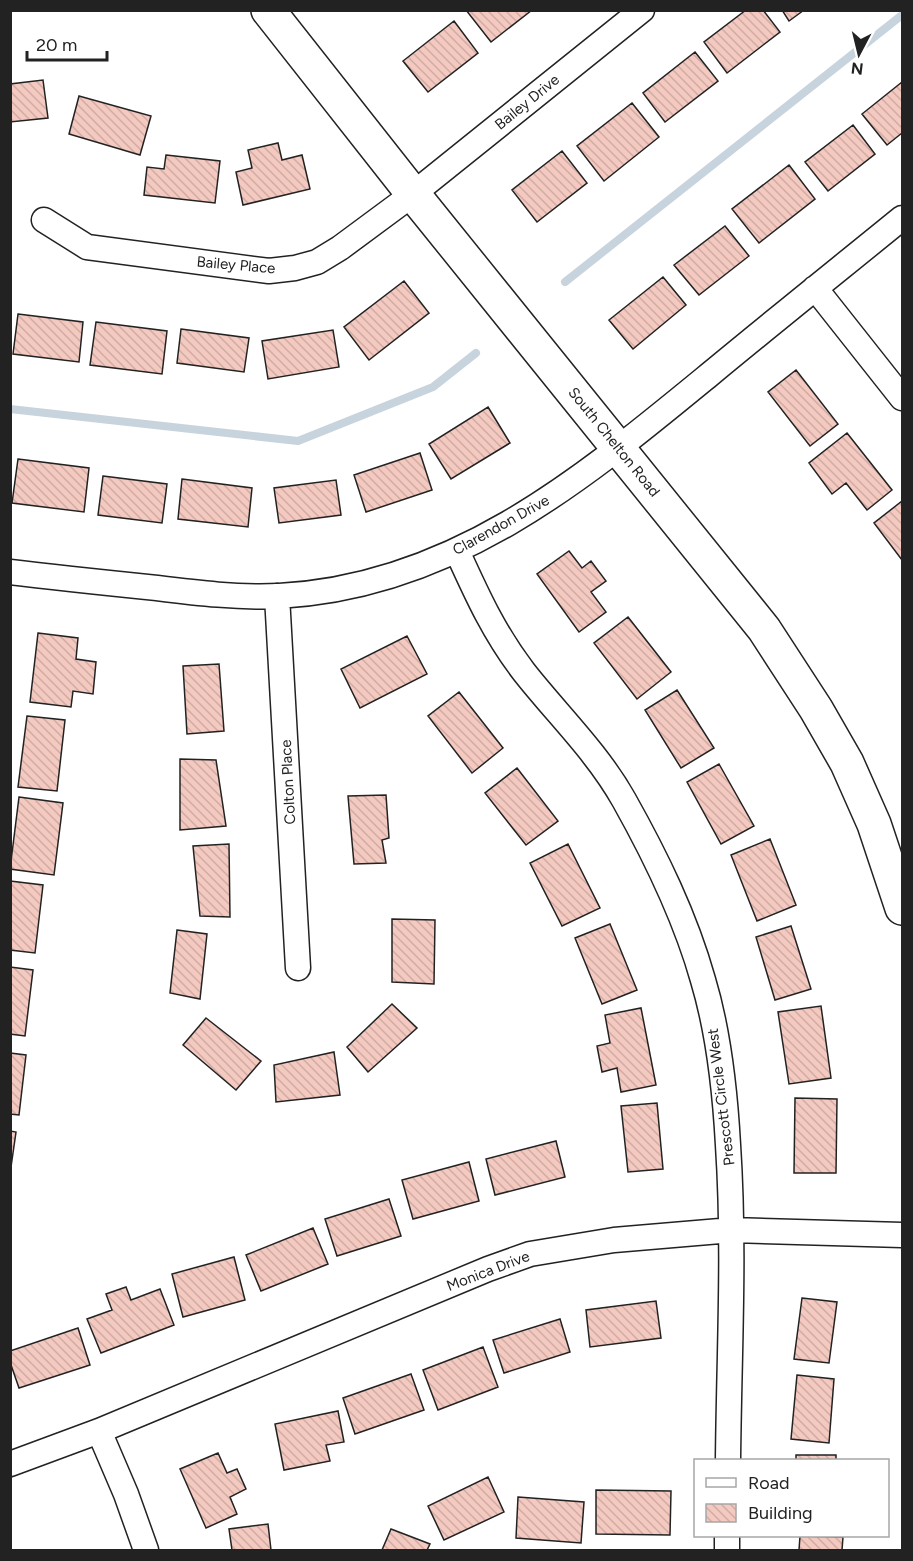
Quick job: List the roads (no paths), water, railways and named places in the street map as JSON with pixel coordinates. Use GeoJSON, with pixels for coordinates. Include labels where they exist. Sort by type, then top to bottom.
{"type":"FeatureCollection","features":[{"type":"Feature","properties":{"kind":"main road","name":"South Chelton Road"},"geometry":{"type":"LineString","coordinates":[[268,10],[413,194],[765,629],[847,763],[874,824],[903,908]]}},
{"type":"Feature","properties":{"kind":"street","name":"Bailey Drive"},"geometry":{"type":"LineString","coordinates":[[413,194],[642,10]]}},
{"type":"Feature","properties":{"kind":"street","name":"Bailey Place"},"geometry":{"type":"LineString","coordinates":[[44,220],[87,247],[269,272],[317,262],[340,248],[413,194]]}},
{"type":"Feature","properties":{"kind":"street","name":"Clarendon Drive"},"geometry":{"type":"LineString","coordinates":[[10,572],[197,593],[278,596],[361,583],[409,569],[457,551],[547,500],[619,448],[903,218]]}},
{"type":"Feature","properties":{"kind":"street"},"geometry":{"type":"LineString","coordinates":[[815,288],[903,398]]}},
{"type":"Feature","properties":{"kind":"street","name":"Prescott Circle West"},"geometry":{"type":"LineString","coordinates":[[457,551],[486,616],[524,672],[579,735],[622,796],[655,857],[680,912],[703,980],[719,1050],[726,1118],[732,1230],[728,1459]]}},
{"type":"Feature","properties":{"kind":"street","name":"Colton Place"},"geometry":{"type":"LineString","coordinates":[[278,596],[298,968]]}},
{"type":"Feature","properties":{"kind":"street","name":"Monica Drive"},"geometry":{"type":"LineString","coordinates":[[10,1464],[99,1431],[488,1269],[530,1254],[614,1240],[732,1230],[903,1234]]}},
{"type":"Feature","properties":{"kind":"street"},"geometry":{"type":"LineString","coordinates":[[99,1431],[126,1494],[146,1551]]}},
{"type":"Feature","properties":{"kind":"waterway"},"geometry":{"type":"LineString","coordinates":[[565,282],[902,15]]}},
{"type":"Feature","properties":{"kind":"waterway"},"geometry":{"type":"LineString","coordinates":[[10,409],[298,441],[433,387],[476,353]]}}]}
